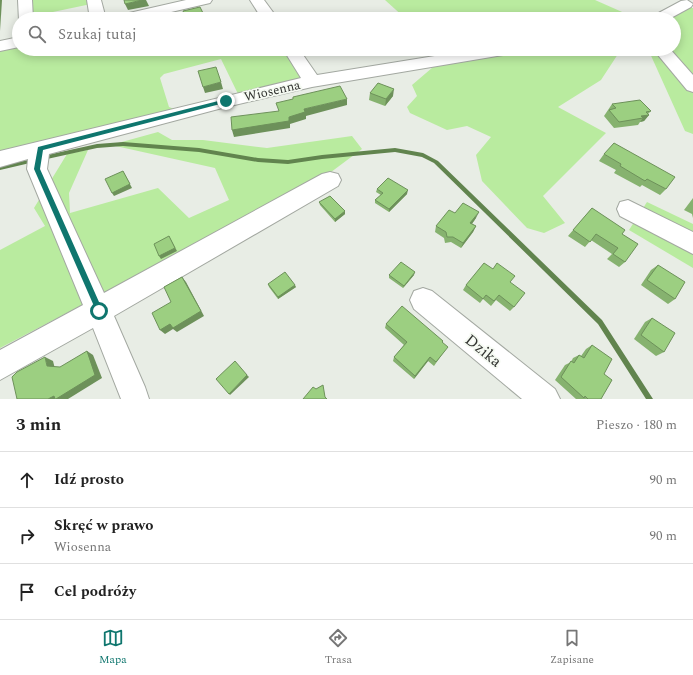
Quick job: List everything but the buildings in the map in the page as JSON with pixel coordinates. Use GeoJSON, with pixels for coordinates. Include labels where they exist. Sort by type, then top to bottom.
{"type":"FeatureCollection","features":[{"type":"Feature","properties":{"kind":"street"},"geometry":{"type":"LineString","coordinates":[[25,0],[25,12]]}},
{"type":"Feature","properties":{"kind":"street"},"geometry":{"type":"LineString","coordinates":[[94,0],[97,12]]}},
{"type":"Feature","properties":{"kind":"street"},"geometry":{"type":"LineString","coordinates":[[144,12],[175,3],[205,0]]}},
{"type":"Feature","properties":{"kind":"street"},"geometry":{"type":"LineString","coordinates":[[258,0],[266,12]]}},
{"type":"Feature","properties":{"kind":"street"},"geometry":{"type":"LineString","coordinates":[[669,12],[684,3]]}},
{"type":"Feature","properties":{"kind":"street"},"geometry":{"type":"LineString","coordinates":[[0,46],[12,43]]}},
{"type":"Feature","properties":{"kind":"street","name":"Wiosenna"},"geometry":{"type":"LineString","coordinates":[[296,56],[312,81]]}},
{"type":"Feature","properties":{"kind":"street","name":"Wiosenna"},"geometry":{"type":"LineString","coordinates":[[0,159],[226,101],[312,81],[466,56]]}},
{"type":"Feature","properties":{"kind":"street"},"geometry":{"type":"LineString","coordinates":[[667,56],[693,86]]}},
{"type":"Feature","properties":{"kind":"street"},"geometry":{"type":"LineString","coordinates":[[40,149],[37,169],[135,397]]}},
{"type":"Feature","properties":{"kind":"street"},"geometry":{"type":"LineString","coordinates":[[0,366],[330,180]]}},
{"type":"Feature","properties":{"kind":"street"},"geometry":{"type":"LineString","coordinates":[[628,209],[693,244]]}},
{"type":"Feature","properties":{"kind":"street","name":"Dzika"},"geometry":{"type":"LineString","coordinates":[[423,300],[545,399]]}},
{"type":"Feature","properties":{"kind":"green space"},"geometry":{"type":"Polygon","coordinates":[[[29,0],[90,0],[91,4],[53,12],[29,12],[29,0]]]}},
{"type":"Feature","properties":{"kind":"green space"},"geometry":{"type":"Polygon","coordinates":[[[385,0],[595,0],[622,12],[398,12],[385,0]]]}},
{"type":"Feature","properties":{"kind":"green space"},"geometry":{"type":"Polygon","coordinates":[[[686,8],[693,8],[693,134],[685,131],[651,56],[681,56],[681,12],[679,12],[686,8]]]}},
{"type":"Feature","properties":{"kind":"green space"},"geometry":{"type":"Polygon","coordinates":[[[12,45],[12,56],[289,56],[302,76],[300,79],[238,94],[221,59],[164,74],[160,78],[169,107],[177,110],[0,153],[0,48],[12,45]]]}},
{"type":"Feature","properties":{"kind":"green space"},"geometry":{"type":"Polygon","coordinates":[[[446,56],[617,56],[601,80],[558,107],[606,133],[543,196],[565,223],[544,233],[527,228],[482,181],[476,155],[491,137],[467,126],[447,130],[410,113],[407,107],[417,96],[412,85],[446,56]]]}},
{"type":"Feature","properties":{"kind":"green space"},"geometry":{"type":"Polygon","coordinates":[[[158,132],[172,140],[203,140],[267,148],[352,136],[362,149],[319,181],[0,348],[0,250],[45,226],[34,208],[67,154],[88,150],[69,193],[70,213],[158,188],[189,218],[229,200],[215,168],[111,145],[158,132]]]}},
{"type":"Feature","properties":{"kind":"green space"},"geometry":{"type":"Polygon","coordinates":[[[647,202],[693,224],[693,268],[629,230],[647,202]]]}},
{"type":"Feature","properties":{"kind":"waterway"},"geometry":{"type":"LineString","coordinates":[[47,157],[97,146],[123,144],[199,150],[258,160],[288,162],[395,150],[423,155],[436,162],[600,322],[650,399]]}},
{"type":"Feature","properties":{"kind":"waterway"},"geometry":{"type":"LineString","coordinates":[[0,168],[28,162]]}},
{"type":"Feature","properties":{"kind":"route"},"geometry":{"type":"LineString","coordinates":[[99,311],[37,169],[40,149],[226,101]]}}]}
